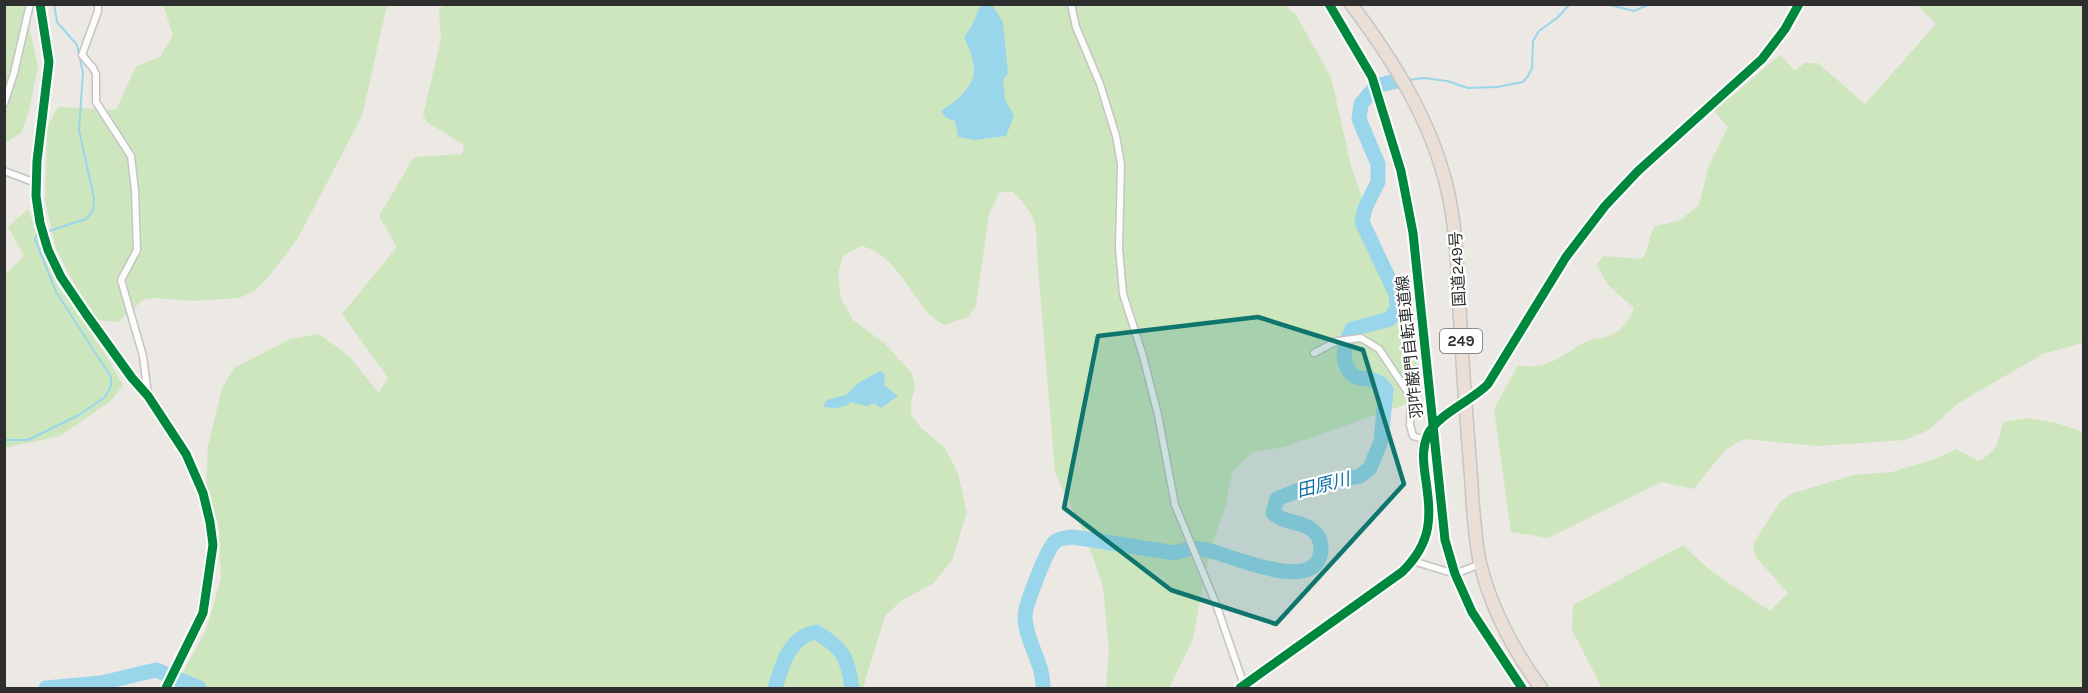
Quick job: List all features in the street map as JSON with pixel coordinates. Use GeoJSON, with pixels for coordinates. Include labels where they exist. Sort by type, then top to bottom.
{"type":"FeatureCollection","features":[{"type":"Feature","properties":{"kind":"highway","name":"国道249号"},"geometry":{"type":"LineString","coordinates":[[1351,4],[1388,57],[1415,102],[1436,148],[1447,187],[1455,223],[1465,402],[1480,564],[1506,632],[1525,666],[1541,688]]}},
{"type":"Feature","properties":{"kind":"street"},"geometry":{"type":"LineString","coordinates":[[4,104],[14,74],[30,4]]}},
{"type":"Feature","properties":{"kind":"street"},"geometry":{"type":"LineString","coordinates":[[40,4],[49,62],[36,183],[40,223],[48,250],[61,277],[132,378],[148,396],[186,454],[203,493],[210,522],[213,545],[203,613],[166,688]]}},
{"type":"Feature","properties":{"kind":"street"},"geometry":{"type":"LineString","coordinates":[[98,4],[98,12],[82,55],[96,74],[96,102],[131,156],[137,250],[121,280],[143,356],[148,396]]}},
{"type":"Feature","properties":{"kind":"street"},"geometry":{"type":"LineString","coordinates":[[1071,4],[1076,27],[1100,84],[1116,136],[1121,164],[1119,248],[1123,294],[1143,356],[1158,415],[1175,505],[1216,604],[1243,688],[1413,561],[1423,545],[1430,521],[1430,502],[1422,454],[1432,427],[1488,384],[1566,257],[1605,206],[1638,171],[1762,58],[1785,29],[1799,4]]}},
{"type":"Feature","properties":{"kind":"street"},"geometry":{"type":"LineString","coordinates":[[4,171],[36,183]]}},
{"type":"Feature","properties":{"kind":"street"},"geometry":{"type":"LineString","coordinates":[[1314,353],[1337,341],[1361,338],[1379,349],[1411,397],[1410,425],[1413,436],[1426,440]]}},
{"type":"Feature","properties":{"kind":"street"},"geometry":{"type":"LineString","coordinates":[[1413,561],[1455,574],[1480,564]]}},
{"type":"Feature","properties":{"kind":"highlighted area"},"geometry":{"type":"Polygon","coordinates":[[[1258,317],[1363,350],[1404,484],[1276,624],[1171,590],[1064,508],[1098,336],[1258,317]]]}},
{"type":"Feature","properties":{"kind":"green space"},"geometry":{"type":"Polygon","coordinates":[[[5,5],[24,5],[38,66],[22,132],[7,142],[5,139],[5,5]]]}},
{"type":"Feature","properties":{"kind":"green space"},"geometry":{"type":"Polygon","coordinates":[[[163,5],[387,5],[362,116],[298,238],[270,275],[255,291],[239,298],[192,301],[154,298],[143,300],[118,322],[93,320],[56,249],[45,201],[47,127],[58,107],[116,110],[136,66],[160,57],[173,35],[163,5]]]}},
{"type":"Feature","properties":{"kind":"green space"},"geometry":{"type":"Polygon","coordinates":[[[443,5],[1285,5],[1296,15],[1331,77],[1351,166],[1418,357],[1416,392],[1404,405],[1284,447],[1253,452],[1232,472],[1226,504],[1205,574],[1193,639],[1169,688],[1106,688],[1109,650],[1103,587],[1086,537],[1055,473],[1034,220],[1031,213],[1013,192],[1000,192],[989,214],[976,306],[968,317],[944,325],[926,311],[890,263],[871,249],[861,246],[843,256],[838,274],[841,299],[853,320],[884,343],[912,373],[915,387],[911,414],[921,428],[945,448],[958,473],[967,513],[952,560],[934,583],[901,601],[885,616],[863,688],[174,688],[206,630],[221,578],[219,527],[206,486],[208,446],[222,388],[234,368],[290,339],[319,334],[349,356],[379,393],[388,378],[342,314],[397,247],[379,216],[414,157],[462,154],[464,145],[427,122],[423,115],[441,39],[439,10],[443,5]]]}},
{"type":"Feature","properties":{"kind":"green space"},"geometry":{"type":"Polygon","coordinates":[[[1917,5],[2083,5],[2083,343],[2043,354],[1957,404],[1929,430],[1905,440],[1817,446],[1743,439],[1724,451],[1694,489],[1661,482],[1548,538],[1511,532],[1494,409],[1518,365],[1537,366],[1553,361],[1586,342],[1611,335],[1627,322],[1634,308],[1608,285],[1596,264],[1604,256],[1642,259],[1655,226],[1679,221],[1699,205],[1708,168],[1728,127],[1714,111],[1780,55],[1795,71],[1804,63],[1818,63],[1865,104],[1936,24],[1917,5]]]}},
{"type":"Feature","properties":{"kind":"green space"},"geometry":{"type":"Polygon","coordinates":[[[28,209],[56,283],[104,352],[123,385],[111,401],[60,436],[5,448],[5,275],[24,256],[8,227],[28,209]]]}},
{"type":"Feature","properties":{"kind":"green space"},"geometry":{"type":"Polygon","coordinates":[[[2029,418],[2056,423],[2083,432],[2083,688],[1602,688],[1572,630],[1573,605],[1683,545],[1711,571],[1770,611],[1788,593],[1755,556],[1753,544],[1780,502],[1791,494],[1853,475],[1892,472],[1935,459],[1956,449],[1978,461],[1993,450],[2003,422],[2029,418]]]}},
{"type":"Feature","properties":{"kind":"water"},"geometry":{"type":"Polygon","coordinates":[[[981,5],[992,5],[1003,22],[1008,73],[1003,80],[1005,99],[1014,116],[1006,136],[975,140],[958,137],[955,121],[946,118],[941,111],[968,88],[972,80],[973,62],[964,38],[981,5]]]}},
{"type":"Feature","properties":{"kind":"water"},"geometry":{"type":"Polygon","coordinates":[[[880,371],[885,374],[884,385],[898,396],[881,408],[874,403],[867,406],[850,402],[848,405],[837,408],[823,407],[827,400],[846,395],[858,383],[880,371]]]}},
{"type":"Feature","properties":{"kind":"waterway"},"geometry":{"type":"LineString","coordinates":[[46,232],[86,219],[93,211],[94,198],[79,130],[83,73],[77,45],[57,22],[54,4]]}},
{"type":"Feature","properties":{"kind":"waterway","name":"田原川"},"geometry":{"type":"LineString","coordinates":[[1408,80],[1424,78],[1447,81],[1468,88],[1497,87],[1523,82],[1532,68],[1533,41],[1539,31],[1557,18],[1570,4]]}},
{"type":"Feature","properties":{"kind":"waterway","name":"田原川"},"geometry":{"type":"LineString","coordinates":[[1606,4],[1634,11],[1650,4]]}},
{"type":"Feature","properties":{"kind":"waterway","name":"田原川"},"geometry":{"type":"LineString","coordinates":[[1043,688],[1041,670],[1028,634],[1025,616],[1042,565],[1051,546],[1059,540],[1073,537],[1175,553],[1183,550],[1203,549],[1253,565],[1290,572],[1306,570],[1317,563],[1321,549],[1316,533],[1307,526],[1282,519],[1273,513],[1277,499],[1306,487],[1360,476],[1370,468],[1381,441],[1386,390],[1376,381],[1353,375],[1345,362],[1344,354],[1352,329],[1390,319],[1397,309],[1396,294],[1362,222],[1365,208],[1378,182],[1378,164],[1359,119],[1361,104],[1376,86],[1396,81]]}},
{"type":"Feature","properties":{"kind":"waterway"},"geometry":{"type":"LineString","coordinates":[[4,440],[28,440],[79,415],[105,397],[111,386],[111,377],[56,292],[35,239],[37,235]]}},
{"type":"Feature","properties":{"kind":"waterway","name":"田原川"},"geometry":{"type":"LineString","coordinates":[[775,688],[784,661],[793,646],[807,635],[816,632],[832,643],[843,655],[852,688]]}},
{"type":"Feature","properties":{"kind":"waterway"},"geometry":{"type":"LineString","coordinates":[[46,688],[101,683],[156,670],[199,688]]}},
{"type":"Feature","properties":{"kind":"cycle path"},"geometry":{"type":"LineString","coordinates":[[40,4],[49,62],[37,161],[36,196],[40,223],[48,250],[61,277],[86,314],[132,378],[148,396],[186,454],[203,493],[210,522],[213,545],[203,613],[166,688]]}},
{"type":"Feature","properties":{"kind":"cycle path","name":"羽咋巌門自転車道線"},"geometry":{"type":"LineString","coordinates":[[1329,4],[1372,77],[1401,171],[1413,233],[1445,540],[1455,574],[1472,612],[1522,688]]}},
{"type":"Feature","properties":{"kind":"cycle path","name":"羽咋巌門自転車道線"},"geometry":{"type":"LineString","coordinates":[[1240,688],[1402,572],[1412,561],[1420,549],[1428,527],[1424,463],[1428,434],[1439,420],[1488,384],[1566,257],[1605,206],[1638,171],[1762,59],[1785,29],[1799,4]]}}]}
